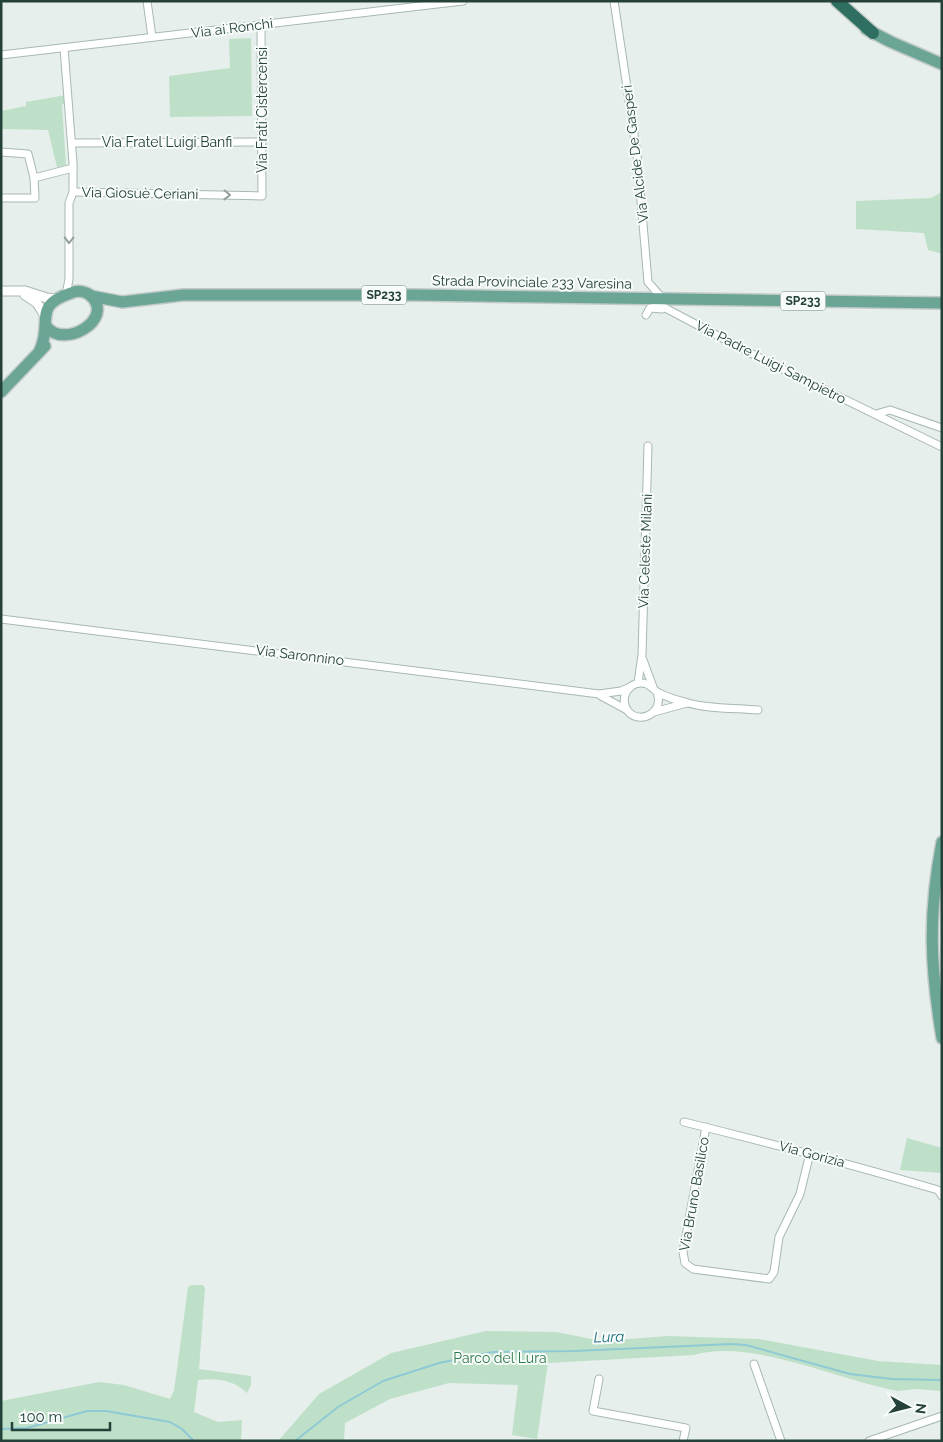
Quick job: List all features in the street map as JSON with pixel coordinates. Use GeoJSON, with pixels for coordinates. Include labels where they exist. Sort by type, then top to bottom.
{"type":"FeatureCollection","features":[{"type":"Feature","properties":{"kind":"highway"},"geometry":{"type":"LineString","coordinates":[[837,1],[873,33]]}},
{"type":"Feature","properties":{"kind":"main road"},"geometry":{"type":"LineString","coordinates":[[830,1],[848,17],[873,33],[942,64]]}},
{"type":"Feature","properties":{"kind":"main road","name":"SP233"},"geometry":{"type":"LineString","coordinates":[[40,350],[45,338],[47,306],[61,297],[78,291],[91,296],[122,302]]}},
{"type":"Feature","properties":{"kind":"main road","name":"Strada Provinciale 233 Varesina"},"geometry":{"type":"LineString","coordinates":[[122,302],[183,295],[647,299],[666,304],[942,302]]}},
{"type":"Feature","properties":{"kind":"main road"},"geometry":{"type":"LineString","coordinates":[[91,296],[97,307],[95,319]]}},
{"type":"Feature","properties":{"kind":"main road","name":"SP233"},"geometry":{"type":"LineString","coordinates":[[1,392],[40,350],[65,335],[86,327],[108,309],[122,302]]}},
{"type":"Feature","properties":{"kind":"main road"},"geometry":{"type":"LineString","coordinates":[[45,320],[53,333],[65,335]]}},
{"type":"Feature","properties":{"kind":"main road"},"geometry":{"type":"LineString","coordinates":[[942,842],[934,892],[931,947],[942,1038]]}},
{"type":"Feature","properties":{"kind":"street"},"geometry":{"type":"LineString","coordinates":[[147,1],[152,37]]}},
{"type":"Feature","properties":{"kind":"street","name":"Via ai Ronchi"},"geometry":{"type":"LineString","coordinates":[[1,55],[463,1]]}},
{"type":"Feature","properties":{"kind":"street","name":"Via Alcide De Gasperi"},"geometry":{"type":"LineString","coordinates":[[614,1],[637,154],[648,282],[666,304]]}},
{"type":"Feature","properties":{"kind":"street","name":"Via Frati Cistercensi"},"geometry":{"type":"LineString","coordinates":[[262,24],[262,196]]}},
{"type":"Feature","properties":{"kind":"street","name":"Via Giosuè Ceriani"},"geometry":{"type":"LineString","coordinates":[[64,48],[72,143],[73,192],[262,196]]}},
{"type":"Feature","properties":{"kind":"street","name":"Via Fratel Luigi Banfi"},"geometry":{"type":"LineString","coordinates":[[72,143],[262,142]]}},
{"type":"Feature","properties":{"kind":"street"},"geometry":{"type":"LineString","coordinates":[[1,152],[28,154],[34,178],[35,198],[1,198]]}},
{"type":"Feature","properties":{"kind":"street"},"geometry":{"type":"LineString","coordinates":[[34,178],[73,168]]}},
{"type":"Feature","properties":{"kind":"street"},"geometry":{"type":"LineString","coordinates":[[1,291],[61,297],[69,279],[69,203],[73,192]]}},
{"type":"Feature","properties":{"kind":"street"},"geometry":{"type":"LineString","coordinates":[[21,292],[37,303],[45,320]]}},
{"type":"Feature","properties":{"kind":"street"},"geometry":{"type":"LineString","coordinates":[[646,315],[650,308],[666,304]]}},
{"type":"Feature","properties":{"kind":"street","name":"Via Padre Luigi Sampietro"},"geometry":{"type":"LineString","coordinates":[[666,304],[795,375],[942,447]]}},
{"type":"Feature","properties":{"kind":"street","name":"Via Padre Luigi Sampietro"},"geometry":{"type":"LineString","coordinates":[[876,414],[890,410],[942,428]]}},
{"type":"Feature","properties":{"kind":"street","name":"Via Celeste Milani"},"geometry":{"type":"LineString","coordinates":[[642,655],[648,446]]}},
{"type":"Feature","properties":{"kind":"street","name":"Via Saronnino"},"geometry":{"type":"LineString","coordinates":[[1,619],[599,694],[616,693],[638,683],[647,684],[655,690],[687,703],[758,710]]}},
{"type":"Feature","properties":{"kind":"street"},"geometry":{"type":"LineString","coordinates":[[638,683],[642,655]]}},
{"type":"Feature","properties":{"kind":"street"},"geometry":{"type":"LineString","coordinates":[[642,655],[648,678],[659,701],[654,712]]}},
{"type":"Feature","properties":{"kind":"street"},"geometry":{"type":"LineString","coordinates":[[627,710],[624,700],[630,687]]}},
{"type":"Feature","properties":{"kind":"street","name":"Via Saronnino"},"geometry":{"type":"LineString","coordinates":[[599,694],[637,717],[647,717],[654,712],[687,703]]}},
{"type":"Feature","properties":{"kind":"street","name":"Via Gorizia"},"geometry":{"type":"LineString","coordinates":[[684,1122],[810,1153],[940,1191]]}},
{"type":"Feature","properties":{"kind":"street","name":"Via Bruno Basilico"},"geometry":{"type":"LineString","coordinates":[[706,1128],[683,1252],[685,1263],[693,1269],[769,1278],[774,1272],[779,1237],[800,1194],[810,1153]]}},
{"type":"Feature","properties":{"kind":"street"},"geometry":{"type":"LineString","coordinates":[[754,1364],[781,1441]]}},
{"type":"Feature","properties":{"kind":"street"},"geometry":{"type":"LineString","coordinates":[[599,1379],[593,1411],[686,1428],[683,1441]]}},
{"type":"Feature","properties":{"kind":"street"},"geometry":{"type":"LineString","coordinates":[[869,1441],[942,1416]]}},
{"type":"Feature","properties":{"kind":"green space"},"geometry":{"type":"Polygon","coordinates":[[[251,38],[252,116],[170,117],[169,76],[230,68],[229,39],[251,38]]]}},
{"type":"Feature","properties":{"kind":"green space"},"geometry":{"type":"Polygon","coordinates":[[[66,95],[67,104],[62,104],[66,165],[57,167],[48,130],[1,129],[1,111],[26,106],[26,102],[66,95]]]}},
{"type":"Feature","properties":{"kind":"green space"},"geometry":{"type":"Polygon","coordinates":[[[942,192],[942,254],[928,250],[924,233],[856,229],[856,201],[931,198],[942,192]]]}},
{"type":"Feature","properties":{"kind":"green space"},"geometry":{"type":"Polygon","coordinates":[[[907,1138],[942,1148],[942,1173],[900,1170],[907,1138]]]}},
{"type":"Feature","properties":{"kind":"green space"},"geometry":{"type":"Polygon","coordinates":[[[203,1285],[205,1288],[199,1369],[251,1376],[251,1385],[247,1393],[236,1385],[224,1381],[198,1380],[194,1412],[218,1422],[242,1420],[241,1441],[1,1441],[1,1401],[99,1382],[124,1385],[170,1399],[174,1391],[188,1287],[203,1285]]]}},
{"type":"Feature","properties":{"kind":"green space","name":"Parco del Lura"},"geometry":{"type":"Polygon","coordinates":[[[486,1331],[556,1332],[602,1341],[668,1336],[759,1339],[878,1361],[942,1365],[942,1391],[915,1389],[898,1391],[874,1386],[795,1362],[741,1352],[717,1351],[694,1355],[548,1363],[537,1439],[512,1435],[518,1385],[449,1383],[390,1399],[345,1423],[344,1441],[278,1441],[319,1394],[391,1353],[486,1331]]]}},
{"type":"Feature","properties":{"kind":"waterway","name":"Lura"},"geometry":{"type":"LineString","coordinates":[[295,1441],[338,1407],[383,1381],[439,1363],[493,1352],[575,1351],[731,1344],[746,1345],[850,1374],[892,1379],[942,1380]]}},
{"type":"Feature","properties":{"kind":"waterway","name":"Lura"},"geometry":{"type":"LineString","coordinates":[[1,1429],[27,1428],[87,1411],[106,1411],[170,1422],[182,1429],[194,1441]]}}]}
